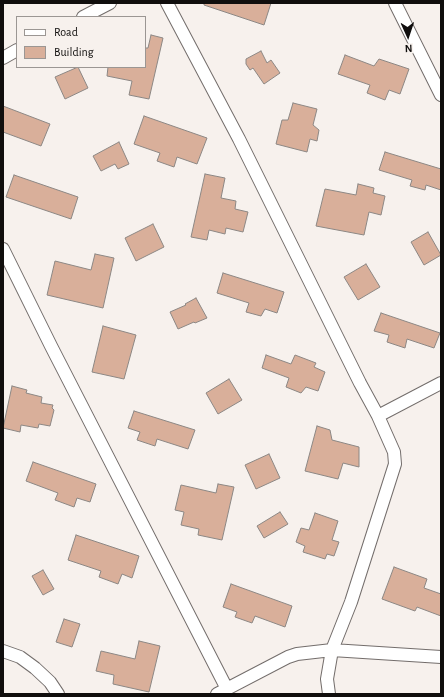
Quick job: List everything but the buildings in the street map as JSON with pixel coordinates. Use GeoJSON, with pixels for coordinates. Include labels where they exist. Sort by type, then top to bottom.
{"type":"FeatureCollection","features":[{"type":"Feature","properties":{"kind":"lane"},"geometry":{"type":"LineString","coordinates":[[85,16],[110,3]]}},
{"type":"Feature","properties":{"kind":"lane"},"geometry":{"type":"LineString","coordinates":[[167,3],[239,140],[356,376],[378,416],[394,452],[395,464],[351,602],[332,650],[327,679],[329,694]]}},
{"type":"Feature","properties":{"kind":"lane"},"geometry":{"type":"LineString","coordinates":[[395,3],[441,95]]}},
{"type":"Feature","properties":{"kind":"lane"},"geometry":{"type":"LineString","coordinates":[[3,58],[16,51]]}},
{"type":"Feature","properties":{"kind":"lane"},"geometry":{"type":"LineString","coordinates":[[3,249],[222,691],[288,657],[297,654],[332,650],[441,657]]}},
{"type":"Feature","properties":{"kind":"lane"},"geometry":{"type":"LineString","coordinates":[[378,416],[441,383]]}},
{"type":"Feature","properties":{"kind":"lane"},"geometry":{"type":"LineString","coordinates":[[3,651],[20,658],[35,668],[50,682],[58,694]]}}]}
